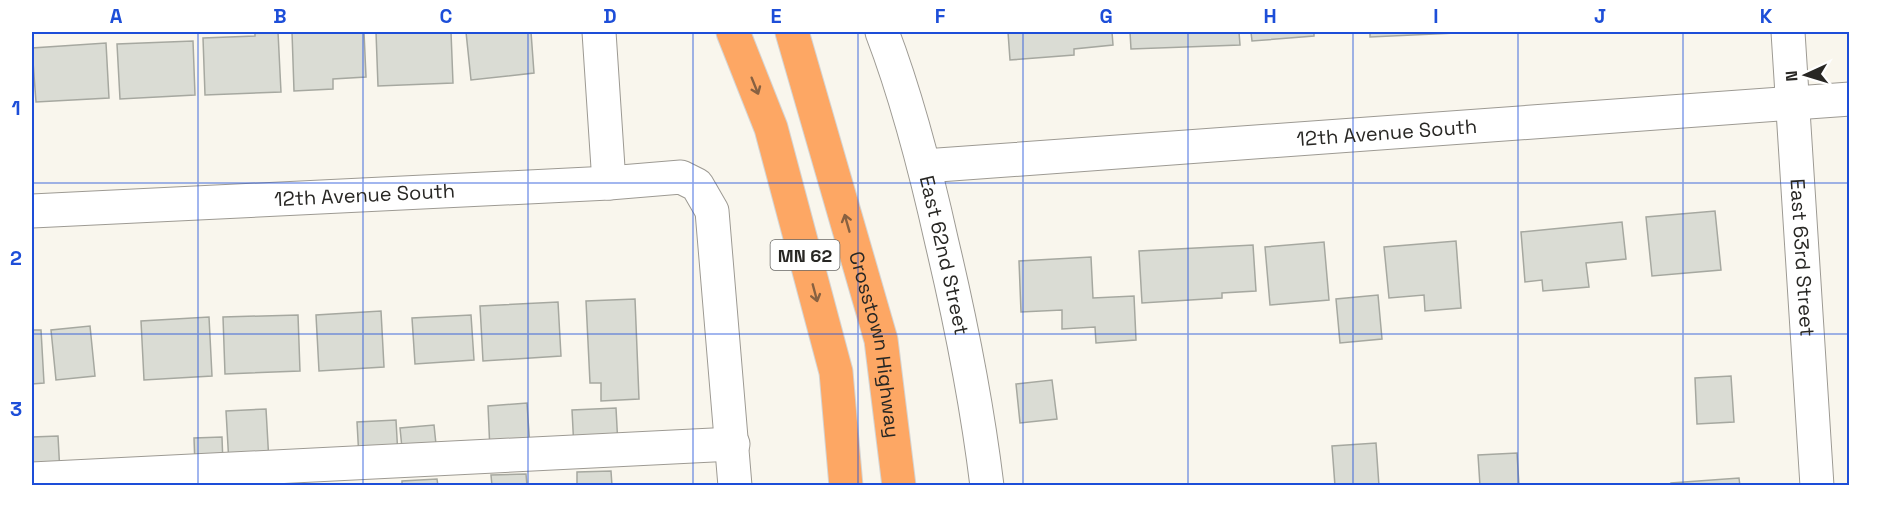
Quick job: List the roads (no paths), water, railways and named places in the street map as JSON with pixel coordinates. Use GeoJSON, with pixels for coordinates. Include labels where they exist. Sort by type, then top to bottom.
{"type":"FeatureCollection","features":[{"type":"Feature","properties":{"kind":"highway","name":"MN 62"},"geometry":{"type":"LineString","coordinates":[[733,32],[771,128],[836,372],[846,486]]}},
{"type":"Feature","properties":{"kind":"highway","name":"Crosstown Highway"},"geometry":{"type":"LineString","coordinates":[[792,32],[881,340],[899,486]]}},
{"type":"Feature","properties":{"kind":"street"},"geometry":{"type":"LineString","coordinates":[[599,32],[609,183]]}},
{"type":"Feature","properties":{"kind":"street","name":"East 62nd Street"},"geometry":{"type":"LineString","coordinates":[[882,32],[924,166],[980,423],[987,486]]}},
{"type":"Feature","properties":{"kind":"street","name":"East 63rd Street"},"geometry":{"type":"LineString","coordinates":[[1788,32],[1817,486]]}},
{"type":"Feature","properties":{"kind":"street","name":"12th Avenue South"},"geometry":{"type":"LineString","coordinates":[[924,166],[1850,99]]}},
{"type":"Feature","properties":{"kind":"street","name":"12th Avenue South"},"geometry":{"type":"LineString","coordinates":[[32,211],[609,183],[681,177],[696,185],[712,211],[733,444]]}},
{"type":"Feature","properties":{"kind":"street"},"geometry":{"type":"LineString","coordinates":[[32,479],[733,444],[735,486]]}}]}
